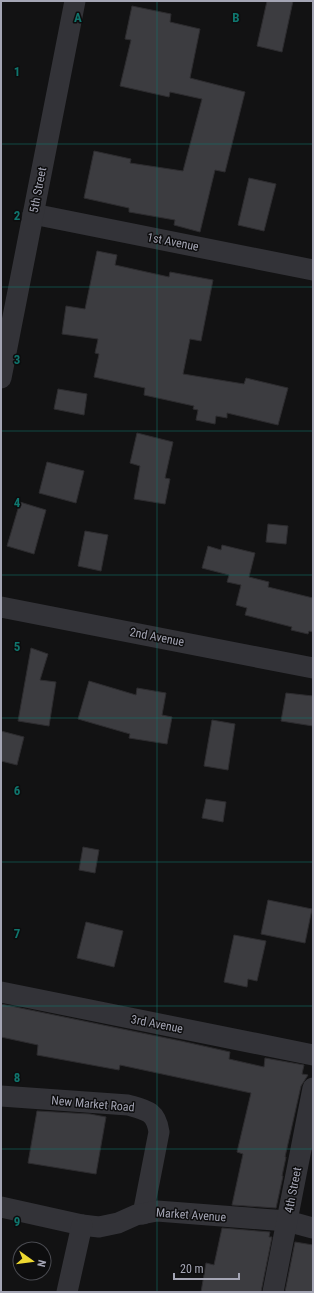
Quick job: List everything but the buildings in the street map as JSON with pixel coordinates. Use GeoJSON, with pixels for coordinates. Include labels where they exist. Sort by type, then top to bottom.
{"type":"FeatureCollection","features":[{"type":"Feature","properties":{"kind":"street","name":"5th Street"},"geometry":{"type":"LineString","coordinates":[[1,378],[75,1]]}},
{"type":"Feature","properties":{"kind":"street","name":"1st Avenue"},"geometry":{"type":"LineString","coordinates":[[33,214],[313,270]]}},
{"type":"Feature","properties":{"kind":"street","name":"2nd Avenue"},"geometry":{"type":"LineString","coordinates":[[1,607],[313,668]]}},
{"type":"Feature","properties":{"kind":"street","name":"3rd Avenue"},"geometry":{"type":"LineString","coordinates":[[1,992],[313,1055]]}},
{"type":"Feature","properties":{"kind":"street","name":"4th Street"},"geometry":{"type":"LineString","coordinates":[[273,1292],[287,1221],[308,1139],[313,1088]]}},
{"type":"Feature","properties":{"kind":"street","name":"New Market Road"},"geometry":{"type":"LineString","coordinates":[[1,1096],[128,1104],[146,1109],[157,1120],[159,1132],[143,1214]]}},
{"type":"Feature","properties":{"kind":"street","name":"Market Avenue"},"geometry":{"type":"LineString","coordinates":[[1,1206],[99,1227],[118,1223],[136,1215],[157,1211],[287,1221],[313,1228]]}},
{"type":"Feature","properties":{"kind":"street"},"geometry":{"type":"LineString","coordinates":[[67,1292],[82,1224]]}}]}
